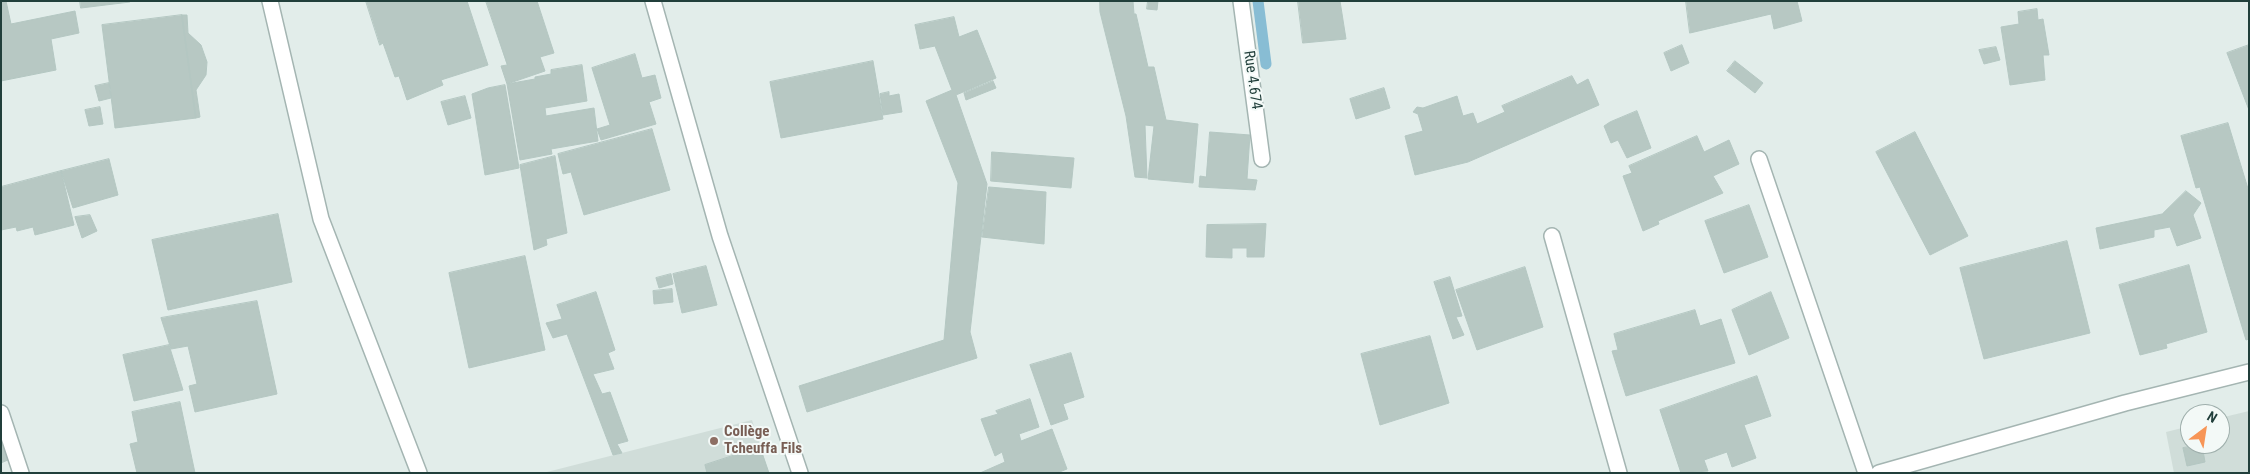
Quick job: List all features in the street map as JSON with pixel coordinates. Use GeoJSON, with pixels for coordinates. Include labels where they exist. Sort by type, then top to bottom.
{"type":"FeatureCollection","features":[{"type":"Feature","properties":{"kind":"street"},"geometry":{"type":"LineString","coordinates":[[270,1],[321,219],[419,473]]}},
{"type":"Feature","properties":{"kind":"street"},"geometry":{"type":"LineString","coordinates":[[654,1],[720,236],[800,473]]}},
{"type":"Feature","properties":{"kind":"street","name":"Rue 4.674"},"geometry":{"type":"LineString","coordinates":[[1241,1],[1262,159]]}},
{"type":"Feature","properties":{"kind":"street"},"geometry":{"type":"LineString","coordinates":[[1759,159],[1866,473]]}},
{"type":"Feature","properties":{"kind":"street"},"geometry":{"type":"LineString","coordinates":[[1552,236],[1619,473]]}},
{"type":"Feature","properties":{"kind":"street"},"geometry":{"type":"LineString","coordinates":[[1879,473],[2125,403],[2249,372]]}},
{"type":"Feature","properties":{"kind":"street"},"geometry":{"type":"LineString","coordinates":[[1,413],[21,473]]}},
{"type":"Feature","properties":{"kind":"shaded area"},"geometry":{"type":"Polygon","coordinates":[[[2249,411],[2249,473],[2174,473],[2166,432],[2180,428],[2180,454],[2230,454],[2230,416],[2249,411]]]}},
{"type":"Feature","properties":{"kind":"shaded area","name":"Collège Tcheuffa Fils"},"geometry":{"type":"Polygon","coordinates":[[[752,420],[769,473],[543,473],[752,420]]]}},
{"type":"Feature","properties":{"kind":"building"},"geometry":{"type":"Polygon","coordinates":[[[1,1],[6,1],[11,24],[75,11],[79,33],[51,39],[56,70],[1,81],[1,1]]]}},
{"type":"Feature","properties":{"kind":"building"},"geometry":{"type":"Polygon","coordinates":[[[80,1],[130,1],[130,2],[81,8],[80,1]]]}},
{"type":"Feature","properties":{"kind":"building"},"geometry":{"type":"Polygon","coordinates":[[[366,1],[467,1],[488,65],[441,80],[443,85],[407,100],[399,76],[395,77],[383,43],[380,45],[366,1]]]}},
{"type":"Feature","properties":{"kind":"building"},"geometry":{"type":"Polygon","coordinates":[[[486,1],[537,1],[554,53],[540,57],[545,71],[507,84],[501,66],[507,65],[486,1]]]}},
{"type":"Feature","properties":{"kind":"building"},"geometry":{"type":"Polygon","coordinates":[[[1100,1],[1133,1],[1134,14],[1136,14],[1148,67],[1154,67],[1166,120],[1198,124],[1193,183],[1148,179],[1154,126],[1145,125],[1147,178],[1135,177],[1126,116],[1100,12],[1100,1]]]}},
{"type":"Feature","properties":{"kind":"building"},"geometry":{"type":"Polygon","coordinates":[[[1148,1],[1158,1],[1157,10],[1147,9],[1148,1]]]}},
{"type":"Feature","properties":{"kind":"building"},"geometry":{"type":"Polygon","coordinates":[[[1298,1],[1340,1],[1346,39],[1303,43],[1298,1]]]}},
{"type":"Feature","properties":{"kind":"building"},"geometry":{"type":"Polygon","coordinates":[[[1686,1],[1797,1],[1802,21],[1774,29],[1771,14],[1690,33],[1686,1]]]}},
{"type":"Feature","properties":{"kind":"building"},"geometry":{"type":"Polygon","coordinates":[[[2037,9],[2038,20],[2043,19],[2049,55],[2043,55],[2045,80],[2010,85],[2001,27],[2019,24],[2018,12],[2037,9]]]}},
{"type":"Feature","properties":{"kind":"building"},"geometry":{"type":"Polygon","coordinates":[[[182,15],[187,15],[188,33],[201,45],[207,62],[206,75],[196,90],[200,117],[196,118],[182,15]]]}},
{"type":"Feature","properties":{"kind":"building"},"geometry":{"type":"Polygon","coordinates":[[[182,15],[196,118],[115,128],[102,25],[182,15]]]}},
{"type":"Feature","properties":{"kind":"building"},"geometry":{"type":"Polygon","coordinates":[[[954,17],[959,37],[977,30],[996,78],[956,95],[987,184],[970,332],[977,358],[807,412],[799,386],[944,340],[958,183],[926,101],[952,90],[935,46],[920,49],[915,25],[954,17]]]}},
{"type":"Feature","properties":{"kind":"building"},"geometry":{"type":"Polygon","coordinates":[[[1682,45],[1689,63],[1671,71],[1664,53],[1682,45]]]}},
{"type":"Feature","properties":{"kind":"building"},"geometry":{"type":"Polygon","coordinates":[[[2249,45],[2249,110],[2227,53],[2249,45]]]}},
{"type":"Feature","properties":{"kind":"building"},"geometry":{"type":"Polygon","coordinates":[[[1996,47],[2000,60],[1984,64],[1979,50],[1996,47]]]}},
{"type":"Feature","properties":{"kind":"building"},"geometry":{"type":"Polygon","coordinates":[[[635,54],[642,78],[655,75],[661,98],[649,102],[656,124],[601,140],[597,129],[610,125],[592,68],[635,54]]]}},
{"type":"Feature","properties":{"kind":"building"},"geometry":{"type":"Polygon","coordinates":[[[873,61],[883,119],[781,138],[770,82],[873,61]]]}},
{"type":"Feature","properties":{"kind":"building"},"geometry":{"type":"Polygon","coordinates":[[[1735,61],[1763,83],[1755,93],[1727,71],[1735,61]]]}},
{"type":"Feature","properties":{"kind":"building"},"geometry":{"type":"Polygon","coordinates":[[[582,65],[587,101],[545,108],[546,116],[594,108],[598,141],[551,149],[552,154],[520,160],[507,84],[551,74],[551,70],[582,65]]]}},
{"type":"Feature","properties":{"kind":"building"},"geometry":{"type":"Polygon","coordinates":[[[1572,76],[1577,85],[1588,79],[1599,105],[1468,162],[1415,175],[1405,136],[1423,131],[1418,114],[1413,112],[1417,107],[1423,108],[1457,96],[1463,116],[1473,113],[1477,124],[1505,112],[1502,106],[1572,76]]]}},
{"type":"Feature","properties":{"kind":"building"},"geometry":{"type":"Polygon","coordinates":[[[993,81],[996,88],[966,100],[964,93],[993,81]]]}},
{"type":"Feature","properties":{"kind":"building"},"geometry":{"type":"Polygon","coordinates":[[[109,83],[111,98],[99,101],[95,86],[109,83]]]}},
{"type":"Feature","properties":{"kind":"building"},"geometry":{"type":"Polygon","coordinates":[[[505,85],[519,168],[485,175],[472,94],[488,88],[505,85]]]}},
{"type":"Feature","properties":{"kind":"building"},"geometry":{"type":"Polygon","coordinates":[[[1384,88],[1390,108],[1356,119],[1350,99],[1384,88]]]}},
{"type":"Feature","properties":{"kind":"building"},"geometry":{"type":"Polygon","coordinates":[[[889,92],[889,96],[899,94],[902,112],[883,115],[880,94],[889,92]]]}},
{"type":"Feature","properties":{"kind":"building"},"geometry":{"type":"Polygon","coordinates":[[[465,96],[471,118],[448,125],[441,102],[465,96]]]}},
{"type":"Feature","properties":{"kind":"building"},"geometry":{"type":"Polygon","coordinates":[[[100,107],[103,124],[89,126],[85,110],[100,107]]]}},
{"type":"Feature","properties":{"kind":"building"},"geometry":{"type":"Polygon","coordinates":[[[1637,111],[1651,148],[1627,158],[1618,140],[1611,143],[1604,126],[1637,111]]]}},
{"type":"Feature","properties":{"kind":"building"},"geometry":{"type":"Polygon","coordinates":[[[2228,123],[2249,192],[2249,339],[2246,340],[2200,187],[2196,188],[2181,136],[2228,123]]]}},
{"type":"Feature","properties":{"kind":"building"},"geometry":{"type":"Polygon","coordinates":[[[652,129],[670,190],[584,215],[571,172],[563,174],[558,154],[652,129]]]}},
{"type":"Feature","properties":{"kind":"building"},"geometry":{"type":"Polygon","coordinates":[[[1210,132],[1250,135],[1247,179],[1257,180],[1255,190],[1199,187],[1200,176],[1206,177],[1210,132]]]}},
{"type":"Feature","properties":{"kind":"building"},"geometry":{"type":"Polygon","coordinates":[[[1915,132],[1968,236],[1930,255],[1876,152],[1915,132]]]}},
{"type":"Feature","properties":{"kind":"building"},"geometry":{"type":"Polygon","coordinates":[[[1697,136],[1704,152],[1729,140],[1739,164],[1713,176],[1723,193],[1658,221],[1659,224],[1643,231],[1623,176],[1632,173],[1629,166],[1697,136]]]}},
{"type":"Feature","properties":{"kind":"building"},"geometry":{"type":"Polygon","coordinates":[[[992,152],[1074,158],[1071,188],[991,181],[992,152]]]}},
{"type":"Feature","properties":{"kind":"building"},"geometry":{"type":"Polygon","coordinates":[[[555,156],[567,233],[546,239],[547,245],[534,250],[520,165],[555,156]]]}},
{"type":"Feature","properties":{"kind":"building"},"geometry":{"type":"Polygon","coordinates":[[[109,159],[118,195],[73,208],[61,171],[109,159]]]}},
{"type":"Feature","properties":{"kind":"building"},"geometry":{"type":"Polygon","coordinates":[[[61,171],[74,225],[35,235],[33,227],[17,231],[16,227],[1,230],[1,187],[61,171]]]}},
{"type":"Feature","properties":{"kind":"building"},"geometry":{"type":"Polygon","coordinates":[[[989,187],[1046,192],[1044,244],[982,237],[989,187]]]}},
{"type":"Feature","properties":{"kind":"building"},"geometry":{"type":"Polygon","coordinates":[[[2186,191],[2201,203],[2193,215],[2201,238],[2177,246],[2170,227],[2154,230],[2154,237],[2100,249],[2096,228],[2162,214],[2186,191]]]}},
{"type":"Feature","properties":{"kind":"building"},"geometry":{"type":"Polygon","coordinates":[[[1749,205],[1768,257],[1724,273],[1705,221],[1749,205]]]}},
{"type":"Feature","properties":{"kind":"building"},"geometry":{"type":"Polygon","coordinates":[[[278,214],[292,282],[168,310],[152,240],[278,214]]]}},
{"type":"Feature","properties":{"kind":"building"},"geometry":{"type":"Polygon","coordinates":[[[90,215],[97,231],[82,238],[75,217],[90,215]]]}},
{"type":"Feature","properties":{"kind":"building"},"geometry":{"type":"Polygon","coordinates":[[[1266,224],[1264,257],[1247,257],[1247,248],[1232,248],[1232,258],[1206,257],[1207,225],[1266,224]]]}},
{"type":"Feature","properties":{"kind":"building"},"geometry":{"type":"Polygon","coordinates":[[[2067,241],[2090,333],[1984,359],[1960,268],[2067,241]]]}},
{"type":"Feature","properties":{"kind":"building"},"geometry":{"type":"Polygon","coordinates":[[[525,256],[545,350],[469,368],[449,273],[525,256]]]}},
{"type":"Feature","properties":{"kind":"building"},"geometry":{"type":"Polygon","coordinates":[[[2189,265],[2207,332],[2166,344],[2167,348],[2140,355],[2119,285],[2189,265]]]}},
{"type":"Feature","properties":{"kind":"building"},"geometry":{"type":"Polygon","coordinates":[[[706,266],[717,305],[682,313],[673,274],[706,266]]]}},
{"type":"Feature","properties":{"kind":"building"},"geometry":{"type":"Polygon","coordinates":[[[1525,267],[1543,327],[1477,350],[1456,290],[1525,267]]]}},
{"type":"Feature","properties":{"kind":"building"},"geometry":{"type":"Polygon","coordinates":[[[671,274],[673,284],[659,288],[656,278],[671,274]]]}},
{"type":"Feature","properties":{"kind":"building"},"geometry":{"type":"Polygon","coordinates":[[[1450,277],[1462,316],[1456,317],[1464,335],[1453,339],[1434,282],[1450,277]]]}},
{"type":"Feature","properties":{"kind":"building"},"geometry":{"type":"Polygon","coordinates":[[[672,289],[673,302],[654,304],[653,291],[672,289]]]}},
{"type":"Feature","properties":{"kind":"building"},"geometry":{"type":"Polygon","coordinates":[[[596,292],[615,350],[608,353],[614,369],[593,374],[602,394],[610,392],[628,441],[617,444],[622,453],[613,455],[567,334],[553,338],[546,323],[562,319],[557,305],[596,292]]]}},
{"type":"Feature","properties":{"kind":"building"},"geometry":{"type":"Polygon","coordinates":[[[1771,292],[1789,338],[1749,355],[1732,310],[1771,292]]]}},
{"type":"Feature","properties":{"kind":"building"},"geometry":{"type":"Polygon","coordinates":[[[257,301],[277,394],[195,412],[189,386],[197,384],[188,346],[171,349],[161,318],[257,301]]]}},
{"type":"Feature","properties":{"kind":"building"},"geometry":{"type":"Polygon","coordinates":[[[1695,310],[1700,326],[1721,319],[1735,363],[1626,396],[1612,351],[1618,350],[1614,334],[1695,310]]]}},
{"type":"Feature","properties":{"kind":"building"},"geometry":{"type":"Polygon","coordinates":[[[1430,336],[1449,403],[1380,425],[1361,354],[1430,336]]]}},
{"type":"Feature","properties":{"kind":"building"},"geometry":{"type":"Polygon","coordinates":[[[169,345],[183,390],[134,401],[123,355],[169,345]]]}},
{"type":"Feature","properties":{"kind":"building"},"geometry":{"type":"Polygon","coordinates":[[[1071,353],[1084,397],[1063,404],[1068,419],[1051,425],[1030,365],[1071,353]]]}},
{"type":"Feature","properties":{"kind":"building"},"geometry":{"type":"Polygon","coordinates":[[[1757,376],[1771,416],[1744,425],[1756,458],[1732,467],[1727,452],[1704,460],[1708,471],[1681,473],[1660,410],[1757,376]]]}},
{"type":"Feature","properties":{"kind":"building"},"geometry":{"type":"Polygon","coordinates":[[[1030,399],[1039,427],[1019,434],[1021,441],[1052,429],[1067,469],[1057,473],[980,473],[1005,462],[1002,452],[995,456],[981,419],[998,414],[996,411],[1030,399]]]}},
{"type":"Feature","properties":{"kind":"building"},"geometry":{"type":"Polygon","coordinates":[[[180,402],[195,473],[137,473],[130,444],[138,442],[132,412],[180,402]]]}},
{"type":"Feature","properties":{"kind":"building"},"geometry":{"type":"Polygon","coordinates":[[[1,440],[10,459],[1,463],[1,440]]]}},
{"type":"Feature","properties":{"kind":"building"},"geometry":{"type":"Polygon","coordinates":[[[760,447],[769,473],[707,473],[705,465],[760,447]]]}},
{"type":"Feature","properties":{"kind":"building"},"geometry":{"type":"Polygon","coordinates":[[[2184,454],[2204,454],[2205,462],[2187,466],[2184,454]]]}},
{"type":"Feature","properties":{"kind":"waterway"},"geometry":{"type":"LineString","coordinates":[[1258,1],[1266,64]]}},
{"type":"Feature","properties":{"kind":"place","name":"Collège Tcheuffa Fils"},"geometry":{"type":"Point","coordinates":[714,441]}}]}
